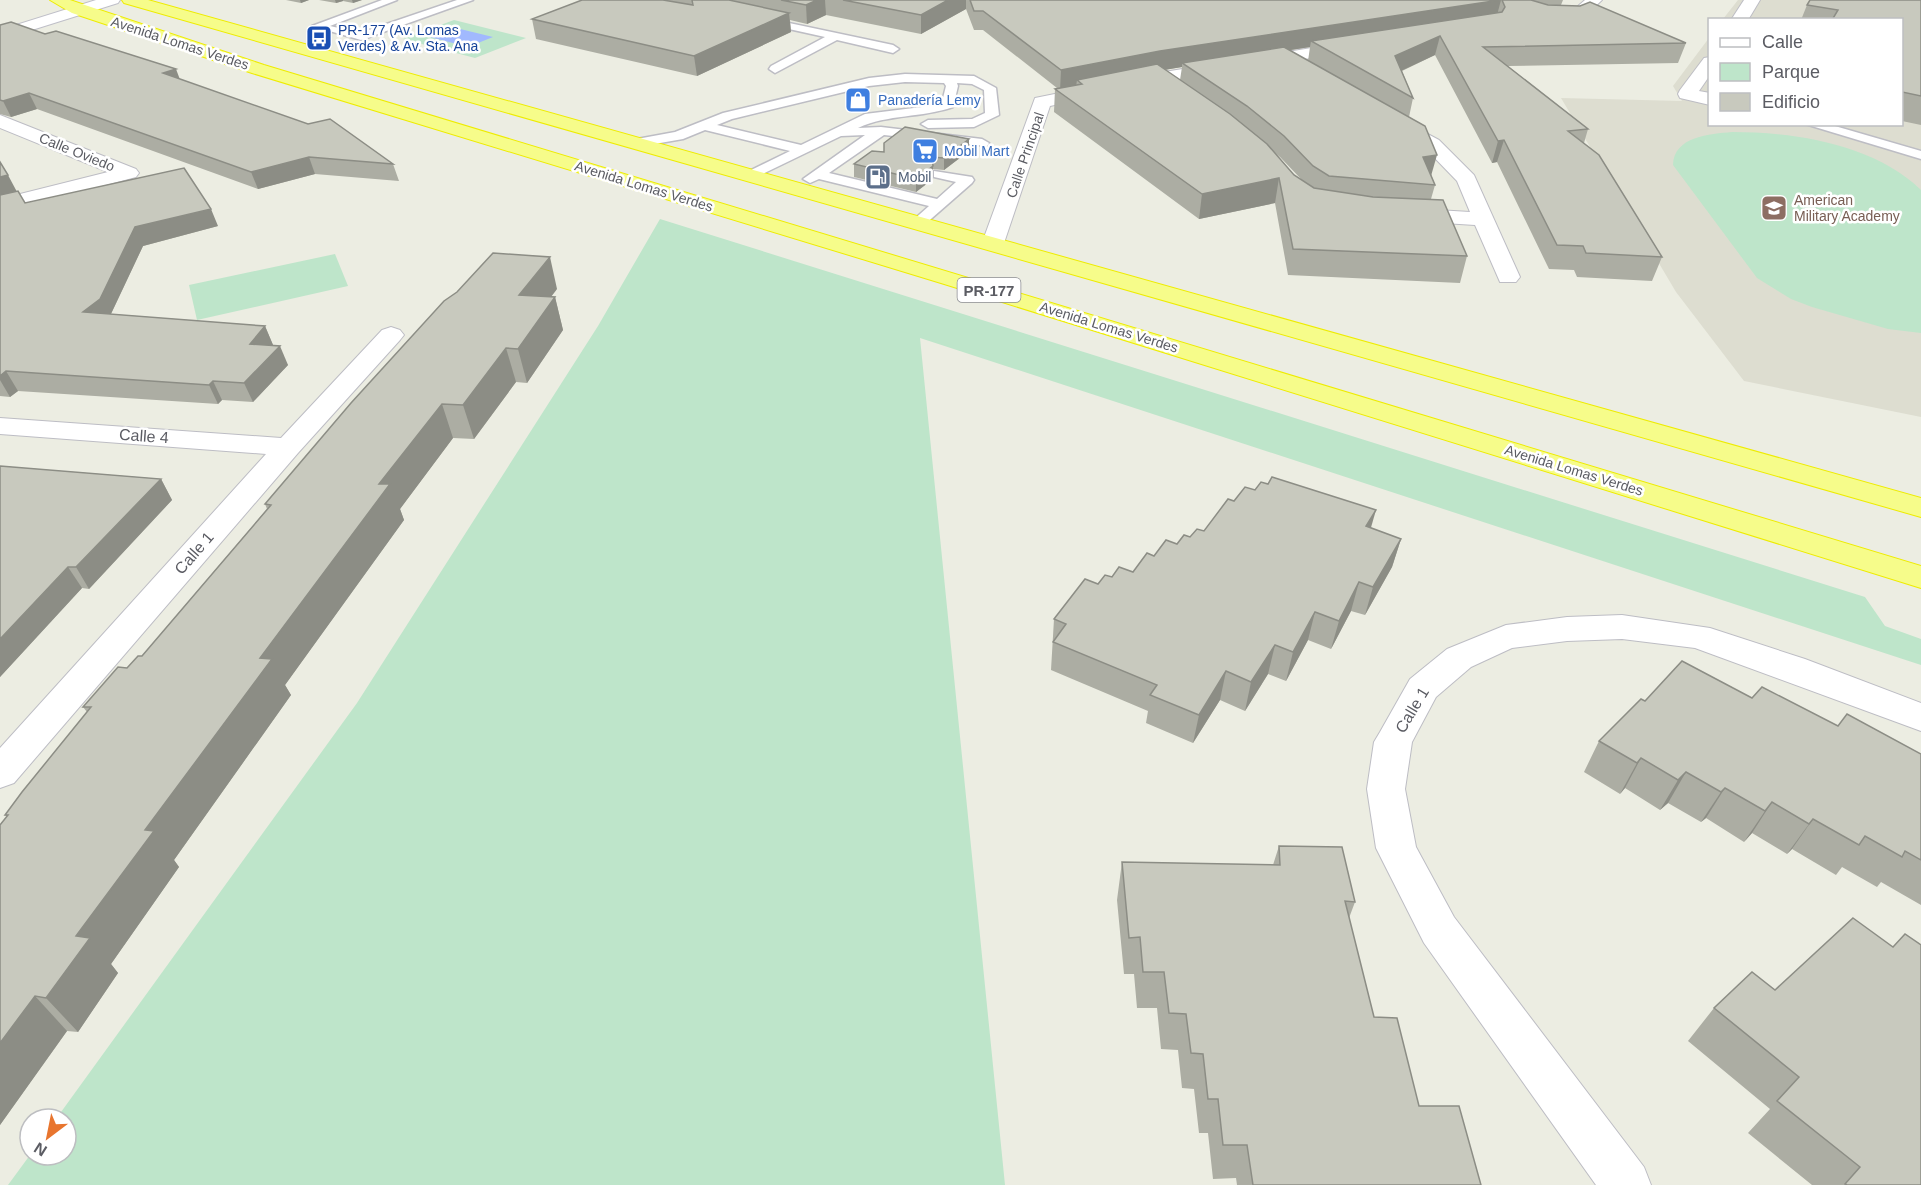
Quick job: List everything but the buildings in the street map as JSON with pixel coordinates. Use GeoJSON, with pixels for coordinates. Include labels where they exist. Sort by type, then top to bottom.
{"type":"FeatureCollection","features":[{"type":"Feature","properties":{"kind":"highway","name":"Avenida Lomas Verdes"},"geometry":{"type":"LineString","coordinates":[[130,0],[1921,508]]}},
{"type":"Feature","properties":{"kind":"highway","name":"Avenida Lomas Verdes"},"geometry":{"type":"LineString","coordinates":[[68,5],[258,69],[961,281],[1921,577]]}},
{"type":"Feature","properties":{"kind":"street"},"geometry":{"type":"LineString","coordinates":[[0,35],[68,5],[112,0]]}},
{"type":"Feature","properties":{"kind":"street"},"geometry":{"type":"LineString","coordinates":[[1506,0],[1516,12],[1542,17],[1574,18],[1594,0]]}},
{"type":"Feature","properties":{"kind":"street"},"geometry":{"type":"LineString","coordinates":[[1740,18],[1752,0]]}},
{"type":"Feature","properties":{"kind":"street"},"geometry":{"type":"LineString","coordinates":[[1284,58],[1375,43]]}},
{"type":"Feature","properties":{"kind":"street"},"geometry":{"type":"LineString","coordinates":[[1284,58],[1313,75]]}},
{"type":"Feature","properties":{"kind":"street","name":"Calle Principal"},"geometry":{"type":"LineString","coordinates":[[993,243],[1042,102],[1158,78],[1181,83],[1284,58]]}},
{"type":"Feature","properties":{"kind":"street"},"geometry":{"type":"LineString","coordinates":[[1708,65],[1688,94],[1708,99]]}},
{"type":"Feature","properties":{"kind":"street"},"geometry":{"type":"LineString","coordinates":[[1373,109],[1432,144],[1467,179],[1508,278]]}},
{"type":"Feature","properties":{"kind":"street","name":"Calle Oviedo"},"geometry":{"type":"LineString","coordinates":[[0,121],[129,173],[0,206]]}},
{"type":"Feature","properties":{"kind":"street"},"geometry":{"type":"LineString","coordinates":[[1378,214],[1484,219]]}},
{"type":"Feature","properties":{"kind":"street","name":"Calle 1"},"geometry":{"type":"LineString","coordinates":[[0,773],[288,447],[391,335]]}},
{"type":"Feature","properties":{"kind":"street","name":"Calle 4"},"geometry":{"type":"LineString","coordinates":[[0,426],[288,447]]}},
{"type":"Feature","properties":{"kind":"street","name":"Calle 1"},"geometry":{"type":"LineString","coordinates":[[1626,1185],[1439,930],[1396,848],[1386,789],[1393,742],[1423,688],[1459,658],[1506,637],[1567,628],[1622,627],[1698,636],[1793,668],[1921,717]]}},
{"type":"Feature","properties":{"kind":"lane"},"geometry":{"type":"LineString","coordinates":[[392,0],[318,26],[361,37],[468,0]]}},
{"type":"Feature","properties":{"kind":"lane"},"geometry":{"type":"LineString","coordinates":[[747,17],[893,49]]}},
{"type":"Feature","properties":{"kind":"lane"},"geometry":{"type":"LineString","coordinates":[[775,69],[836,36]]}},
{"type":"Feature","properties":{"kind":"lane"},"geometry":{"type":"LineString","coordinates":[[638,143],[678,136],[728,116],[869,82],[905,78],[974,80],[990,88],[992,115],[974,123],[944,125],[870,117]]}},
{"type":"Feature","properties":{"kind":"lane"},"geometry":{"type":"LineString","coordinates":[[752,175],[870,117],[932,110],[948,104],[952,86],[948,79]]}},
{"type":"Feature","properties":{"kind":"lane"},"geometry":{"type":"LineString","coordinates":[[704,126],[804,150]]}},
{"type":"Feature","properties":{"kind":"lane"},"geometry":{"type":"LineString","coordinates":[[1817,126],[1921,154]]}},
{"type":"Feature","properties":{"kind":"lane"},"geometry":{"type":"LineString","coordinates":[[838,132],[881,131],[982,143]]}},
{"type":"Feature","properties":{"kind":"lane"},"geometry":{"type":"LineString","coordinates":[[798,188],[881,131]]}},
{"type":"Feature","properties":{"kind":"lane"},"geometry":{"type":"LineString","coordinates":[[849,153],[868,157]]}},
{"type":"Feature","properties":{"kind":"lane"},"geometry":{"type":"LineString","coordinates":[[822,171],[857,175]]}},
{"type":"Feature","properties":{"kind":"lane"},"geometry":{"type":"LineString","coordinates":[[822,171],[944,200]]}},
{"type":"Feature","properties":{"kind":"lane"},"geometry":{"type":"LineString","coordinates":[[919,222],[967,180],[939,174]]}},
{"type":"Feature","properties":{"kind":"lane"},"geometry":{"type":"LineString","coordinates":[[919,189],[944,200]]}},
{"type":"Feature","properties":{"kind":"shaded area","name":"American Military Academy"},"geometry":{"type":"Polygon","coordinates":[[[1738,0],[1921,0],[1921,417],[1744,381],[1676,292],[1561,98],[1682,101],[1673,86],[1708,39],[1708,126],[1903,126],[1903,18],[1724,18],[1738,0]]]}},
{"type":"Feature","properties":{"kind":"green space"},"geometry":{"type":"Polygon","coordinates":[[[454,20],[526,38],[475,58],[403,39],[454,20]]]}},
{"type":"Feature","properties":{"kind":"green space"},"geometry":{"type":"Polygon","coordinates":[[[1732,132],[1807,138],[1857,151],[1902,174],[1921,190],[1921,333],[1888,329],[1812,307],[1791,299],[1757,278],[1673,165],[1675,155],[1686,142],[1704,136],[1732,132]]]}},
{"type":"Feature","properties":{"kind":"green space"},"geometry":{"type":"Polygon","coordinates":[[[660,219],[1865,597],[1885,626],[1921,639],[1921,665],[920,338],[1005,1185],[8,1185],[21,1167],[78,1167],[78,1107],[65,1107],[357,703],[598,326],[660,219]]]}},
{"type":"Feature","properties":{"kind":"green space"},"geometry":{"type":"Polygon","coordinates":[[[335,254],[348,286],[197,320],[189,285],[335,254]]]}},
{"type":"Feature","properties":{"kind":"water"},"geometry":{"type":"Polygon","coordinates":[[[456,28],[493,37],[468,47],[430,37],[456,28]]]}},
{"type":"Feature","properties":{"kind":"place","name":"PR-177 (Av. Lomas Verdes) & Av. Sta. Ana"},"geometry":{"type":"Point","coordinates":[319,38]}},
{"type":"Feature","properties":{"kind":"place","name":"Panadería Lemy"},"geometry":{"type":"Point","coordinates":[858,100]}},
{"type":"Feature","properties":{"kind":"place","name":"Mobil Mart"},"geometry":{"type":"Point","coordinates":[925,151]}},
{"type":"Feature","properties":{"kind":"place","name":"Mobil"},"geometry":{"type":"Point","coordinates":[878,177]}},
{"type":"Feature","properties":{"kind":"place","name":"American Military Academy"},"geometry":{"type":"Point","coordinates":[1774,208]}}]}
